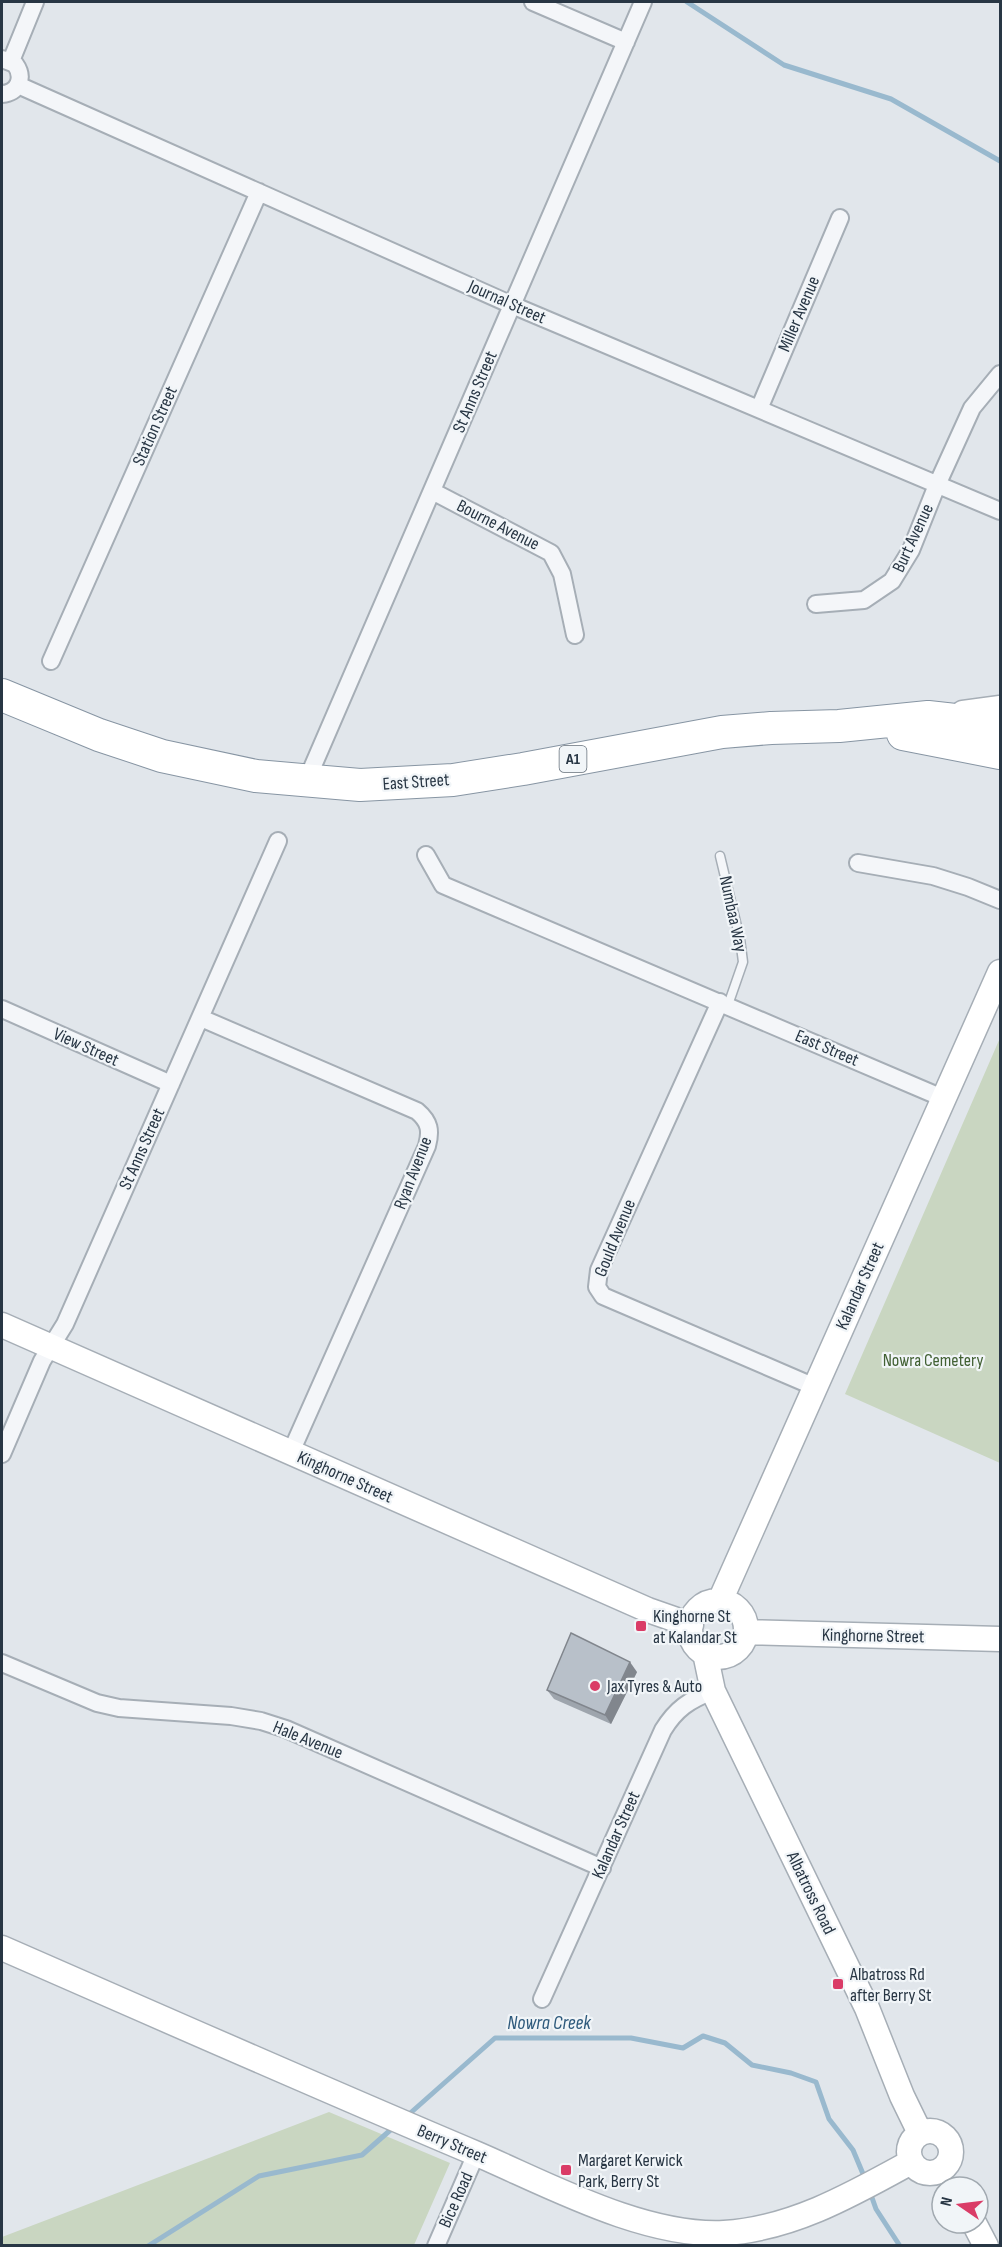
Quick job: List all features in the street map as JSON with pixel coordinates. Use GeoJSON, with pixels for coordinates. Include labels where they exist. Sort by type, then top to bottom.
{"type":"FeatureCollection","features":[{"type":"Feature","properties":{"kind":"highway","name":"East Street"},"geometry":{"type":"LineString","coordinates":[[2,694],[99,735],[162,756],[224,771],[306,782],[368,785],[453,780],[722,732],[839,726],[928,717],[1000,725]]}},
{"type":"Feature","properties":{"kind":"highway","name":"East Street"},"geometry":{"type":"LineString","coordinates":[[839,726],[930,738],[1000,753]]}},
{"type":"Feature","properties":{"kind":"main road"},"geometry":{"type":"LineString","coordinates":[[928,717],[1000,708]]}},
{"type":"Feature","properties":{"kind":"main road","name":"Kalandar Street"},"geometry":{"type":"LineString","coordinates":[[720,1601],[1000,972]]}},
{"type":"Feature","properties":{"kind":"main road","name":"Kinghorne Street"},"geometry":{"type":"LineString","coordinates":[[2,1325],[648,1610],[691,1624]]}},
{"type":"Feature","properties":{"kind":"main road"},"geometry":{"type":"LineString","coordinates":[[720,1601],[737,1608],[746,1623],[746,1632],[744,1640],[734,1652],[720,1657],[705,1653],[693,1641],[691,1624],[693,1616],[704,1604],[720,1601]]}},
{"type":"Feature","properties":{"kind":"main road","name":"Kinghorne Street"},"geometry":{"type":"LineString","coordinates":[[746,1632],[1000,1639]]}},
{"type":"Feature","properties":{"kind":"main road","name":"Albatross Road"},"geometry":{"type":"LineString","coordinates":[[705,1653],[713,1691],[867,2008],[902,2096],[920,2133]]}},
{"type":"Feature","properties":{"kind":"main road","name":"Berry Street"},"geometry":{"type":"LineString","coordinates":[[2,1948],[430,2135],[650,2225],[723,2233],[768,2227],[791,2220],[840,2199],[911,2162]]}},
{"type":"Feature","properties":{"kind":"main road"},"geometry":{"type":"LineString","coordinates":[[942,2175],[924,2173],[911,2162],[910,2146],[920,2133],[937,2132],[946,2138],[951,2153],[950,2175]]}},
{"type":"Feature","properties":{"kind":"street"},"geometry":{"type":"LineString","coordinates":[[2,94],[10,93],[18,85],[18,69],[6,60],[35,2]]}},
{"type":"Feature","properties":{"kind":"street"},"geometry":{"type":"LineString","coordinates":[[533,2],[626,42]]}},
{"type":"Feature","properties":{"kind":"street","name":"St Anns Street"},"geometry":{"type":"LineString","coordinates":[[306,782],[644,2]]}},
{"type":"Feature","properties":{"kind":"street","name":"Journal Street"},"geometry":{"type":"LineString","coordinates":[[18,85],[512,304],[1000,511]]}},
{"type":"Feature","properties":{"kind":"street","name":"Station Street"},"geometry":{"type":"LineString","coordinates":[[51,661],[259,192]]}},
{"type":"Feature","properties":{"kind":"street","name":"Miller Avenue"},"geometry":{"type":"LineString","coordinates":[[759,409],[840,218]]}},
{"type":"Feature","properties":{"kind":"street","name":"Burt Avenue"},"geometry":{"type":"LineString","coordinates":[[816,604],[864,600],[892,581],[911,550],[972,408],[1000,374]]}},
{"type":"Feature","properties":{"kind":"street","name":"Bourne Avenue"},"geometry":{"type":"LineString","coordinates":[[432,491],[551,553],[562,574],[575,635]]}},
{"type":"Feature","properties":{"kind":"street","name":"St Anns Street"},"geometry":{"type":"LineString","coordinates":[[2,1454],[42,1361],[65,1324],[278,841]]}},
{"type":"Feature","properties":{"kind":"street","name":"East Street"},"geometry":{"type":"LineString","coordinates":[[426,855],[443,885],[945,1099]]}},
{"type":"Feature","properties":{"kind":"street"},"geometry":{"type":"LineString","coordinates":[[858,863],[933,876],[1000,900]]}},
{"type":"Feature","properties":{"kind":"street","name":"Gould Avenue"},"geometry":{"type":"LineString","coordinates":[[724,1003],[598,1270],[597,1287],[603,1296],[815,1387]]}},
{"type":"Feature","properties":{"kind":"street","name":"View Street"},"geometry":{"type":"LineString","coordinates":[[2,1009],[171,1084]]}},
{"type":"Feature","properties":{"kind":"street","name":"Ryan Avenue"},"geometry":{"type":"LineString","coordinates":[[201,1018],[417,1112],[428,1123],[430,1133],[422,1157],[291,1452]]}},
{"type":"Feature","properties":{"kind":"street","name":"Hale Avenue"},"geometry":{"type":"LineString","coordinates":[[2,1663],[97,1703],[140,1710],[231,1716],[261,1721],[286,1729],[602,1868]]}},
{"type":"Feature","properties":{"kind":"street","name":"Kalandar Street"},"geometry":{"type":"LineString","coordinates":[[542,2000],[654,1748],[672,1715],[684,1704],[713,1691]]}},
{"type":"Feature","properties":{"kind":"street","name":"Bice Road"},"geometry":{"type":"LineString","coordinates":[[436,2246],[476,2154]]}},
{"type":"Feature","properties":{"kind":"lane","name":"Numbaa Way"},"geometry":{"type":"LineString","coordinates":[[720,856],[740,939],[743,962],[724,1003]]}},
{"type":"Feature","properties":{"kind":"green space","name":"Nowra Cemetery"},"geometry":{"type":"Polygon","coordinates":[[[1000,1038],[1000,1463],[845,1394],[1000,1038]]]}},
{"type":"Feature","properties":{"kind":"green space"},"geometry":{"type":"Polygon","coordinates":[[[329,2112],[450,2163],[414,2245],[2,2245],[2,2237],[329,2112]]]}},
{"type":"Feature","properties":{"kind":"building","name":"Jax Tyres & Auto"},"geometry":{"type":"Polygon","coordinates":[[[571,1633],[630,1662],[605,1715],[547,1690],[571,1633]]]}},
{"type":"Feature","properties":{"kind":"waterway"},"geometry":{"type":"LineString","coordinates":[[687,2],[784,65],[891,99],[1000,161]]}},
{"type":"Feature","properties":{"kind":"waterway","name":"Nowra Creek"},"geometry":{"type":"LineString","coordinates":[[407,2116],[495,2038],[631,2038],[683,2048],[703,2036],[725,2043],[752,2065],[791,2073],[816,2082],[829,2119],[853,2150],[866,2181]]}},
{"type":"Feature","properties":{"kind":"waterway","name":"Nowra Creek"},"geometry":{"type":"LineString","coordinates":[[148,2246],[259,2176],[362,2155],[395,2126]]}},
{"type":"Feature","properties":{"kind":"waterway","name":"Nowra Creek"},"geometry":{"type":"LineString","coordinates":[[870,2192],[876,2209],[900,2246]]}},
{"type":"Feature","properties":{"kind":"place","name":"Kinghorne St at Kalandar St"},"geometry":{"type":"Point","coordinates":[641,1626]}},
{"type":"Feature","properties":{"kind":"place","name":"Jax Tyres & Auto"},"geometry":{"type":"Point","coordinates":[595,1686]}},
{"type":"Feature","properties":{"kind":"place","name":"Albatross Rd after Berry St"},"geometry":{"type":"Point","coordinates":[838,1984]}},
{"type":"Feature","properties":{"kind":"place","name":"Margaret Kerwick Park, Berry St"},"geometry":{"type":"Point","coordinates":[566,2170]}}]}
